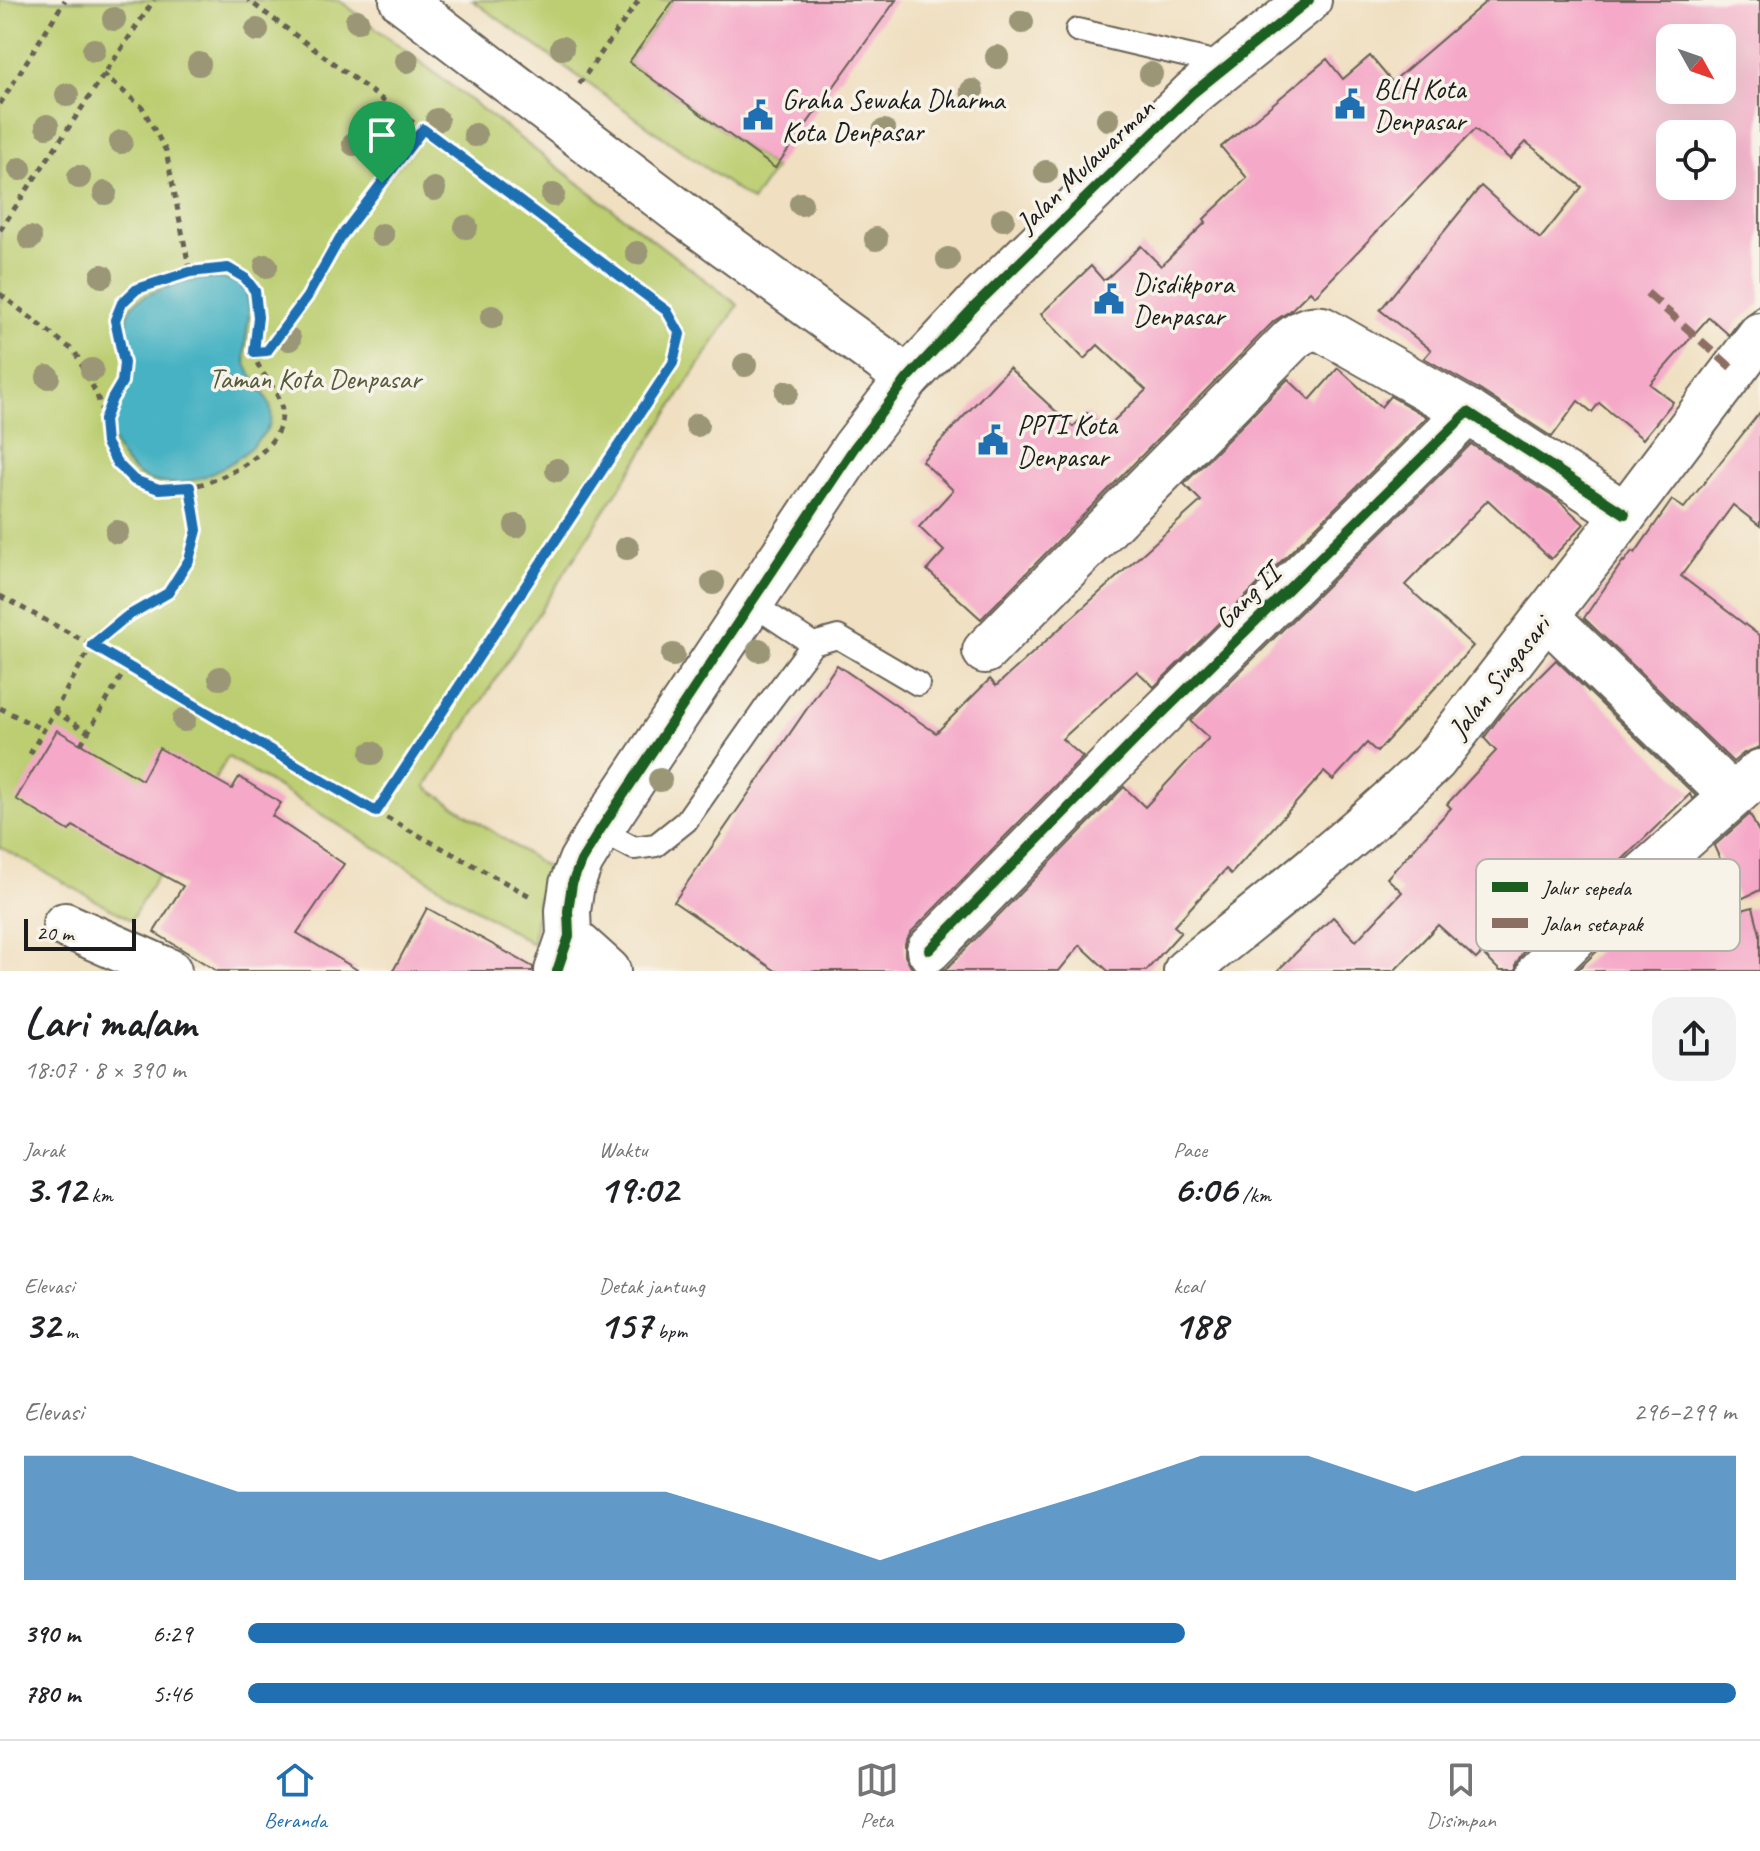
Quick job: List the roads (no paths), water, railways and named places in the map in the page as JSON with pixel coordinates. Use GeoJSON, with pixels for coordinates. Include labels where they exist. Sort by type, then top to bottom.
{"type":"FeatureCollection","features":[{"type":"Feature","properties":{"kind":"street"},"geometry":{"type":"LineString","coordinates":[[402,0],[681,213],[907,379]]}},
{"type":"Feature","properties":{"kind":"street","name":"Jalan Mulawarman"},"geometry":{"type":"LineString","coordinates":[[565,939],[572,884],[581,861],[854,448],[907,379],[977,304],[1193,93],[1309,0]]}},
{"type":"Feature","properties":{"kind":"street"},"geometry":{"type":"LineString","coordinates":[[985,651],[1292,339],[1314,328],[1322,329],[1468,412],[1625,514]]}},
{"type":"Feature","properties":{"kind":"street","name":"Jalan Singasari"},"geometry":{"type":"LineString","coordinates":[[1186,971],[1283,894],[1434,761],[1760,335]]}},
{"type":"Feature","properties":{"kind":"street","name":"Gang II"},"geometry":{"type":"LineString","coordinates":[[929,950],[1138,737],[1468,412]]}},
{"type":"Feature","properties":{"kind":"street"},"geometry":{"type":"LineString","coordinates":[[1546,616],[1746,784],[1661,859]]}},
{"type":"Feature","properties":{"kind":"street"},"geometry":{"type":"LineString","coordinates":[[65,925],[169,971]]}},
{"type":"Feature","properties":{"kind":"street"},"geometry":{"type":"LineString","coordinates":[[565,939],[608,971]]}},
{"type":"Feature","properties":{"kind":"street"},"geometry":{"type":"LineString","coordinates":[[1540,971],[1560,951]]}},
{"type":"Feature","properties":{"kind":"lane"},"geometry":{"type":"LineString","coordinates":[[1077,30],[1205,60],[1222,70]]}},
{"type":"Feature","properties":{"kind":"lane"},"geometry":{"type":"LineString","coordinates":[[751,603],[813,644]]}},
{"type":"Feature","properties":{"kind":"lane"},"geometry":{"type":"LineString","coordinates":[[600,830],[634,848],[656,845],[686,821],[813,644],[838,637],[918,684]]}},
{"type":"Feature","properties":{"kind":"water"},"geometry":{"type":"Polygon","coordinates":[[[200,279],[231,281],[245,291],[249,307],[246,363],[267,399],[270,423],[246,452],[220,469],[191,481],[161,483],[139,475],[126,463],[116,447],[111,429],[114,413],[131,377],[127,320],[133,305],[146,295],[200,279]]]}},
{"type":"Feature","properties":{"kind":"place","name":"BLH Kota Denpasar"},"geometry":{"type":"Point","coordinates":[1350,104]}},
{"type":"Feature","properties":{"kind":"place","name":"Graha Sewaka Dharma Kota Denpasar"},"geometry":{"type":"Point","coordinates":[758,115]}},
{"type":"Feature","properties":{"kind":"place","name":"Disdikpora Denpasar"},"geometry":{"type":"Point","coordinates":[1109,299]}},
{"type":"Feature","properties":{"kind":"place","name":"PPTI Kota Denpasar"},"geometry":{"type":"Point","coordinates":[993,440]}},
{"type":"Feature","properties":{"kind":"park label","name":"Taman Kota Denpasar"},"geometry":{"type":"Point","coordinates":[315,378]}}]}
